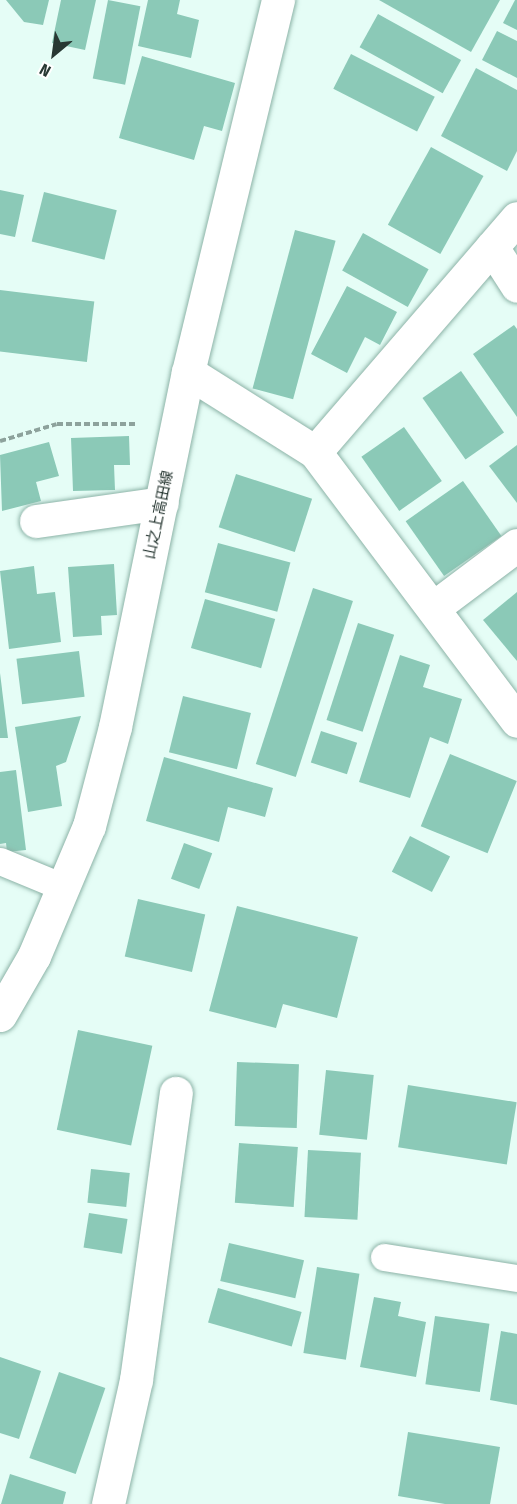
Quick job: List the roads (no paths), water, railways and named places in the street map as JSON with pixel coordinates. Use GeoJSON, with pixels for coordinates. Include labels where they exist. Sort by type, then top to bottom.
{"type":"FeatureCollection","features":[{"type":"Feature","properties":{"kind":"street","name":"山之上高田線"},"geometry":{"type":"LineString","coordinates":[[0,1015],[34,956],[89,826],[115,727],[188,372],[278,0]]}},
{"type":"Feature","properties":{"kind":"street"},"geometry":{"type":"LineString","coordinates":[[315,452],[517,218]]}},
{"type":"Feature","properties":{"kind":"street"},"geometry":{"type":"LineString","coordinates":[[492,247],[517,286]]}},
{"type":"Feature","properties":{"kind":"street"},"geometry":{"type":"LineString","coordinates":[[188,372],[315,452],[517,721]]}},
{"type":"Feature","properties":{"kind":"street"},"geometry":{"type":"LineString","coordinates":[[36,521],[162,503]]}},
{"type":"Feature","properties":{"kind":"street"},"geometry":{"type":"LineString","coordinates":[[433,608],[517,545]]}},
{"type":"Feature","properties":{"kind":"street"},"geometry":{"type":"LineString","coordinates":[[108,1504],[136,1380],[176,1093]]}},
{"type":"Feature","properties":{"kind":"lane"},"geometry":{"type":"LineString","coordinates":[[0,861],[63,887]]}},
{"type":"Feature","properties":{"kind":"lane"},"geometry":{"type":"LineString","coordinates":[[384,1257],[517,1278]]}}]}
